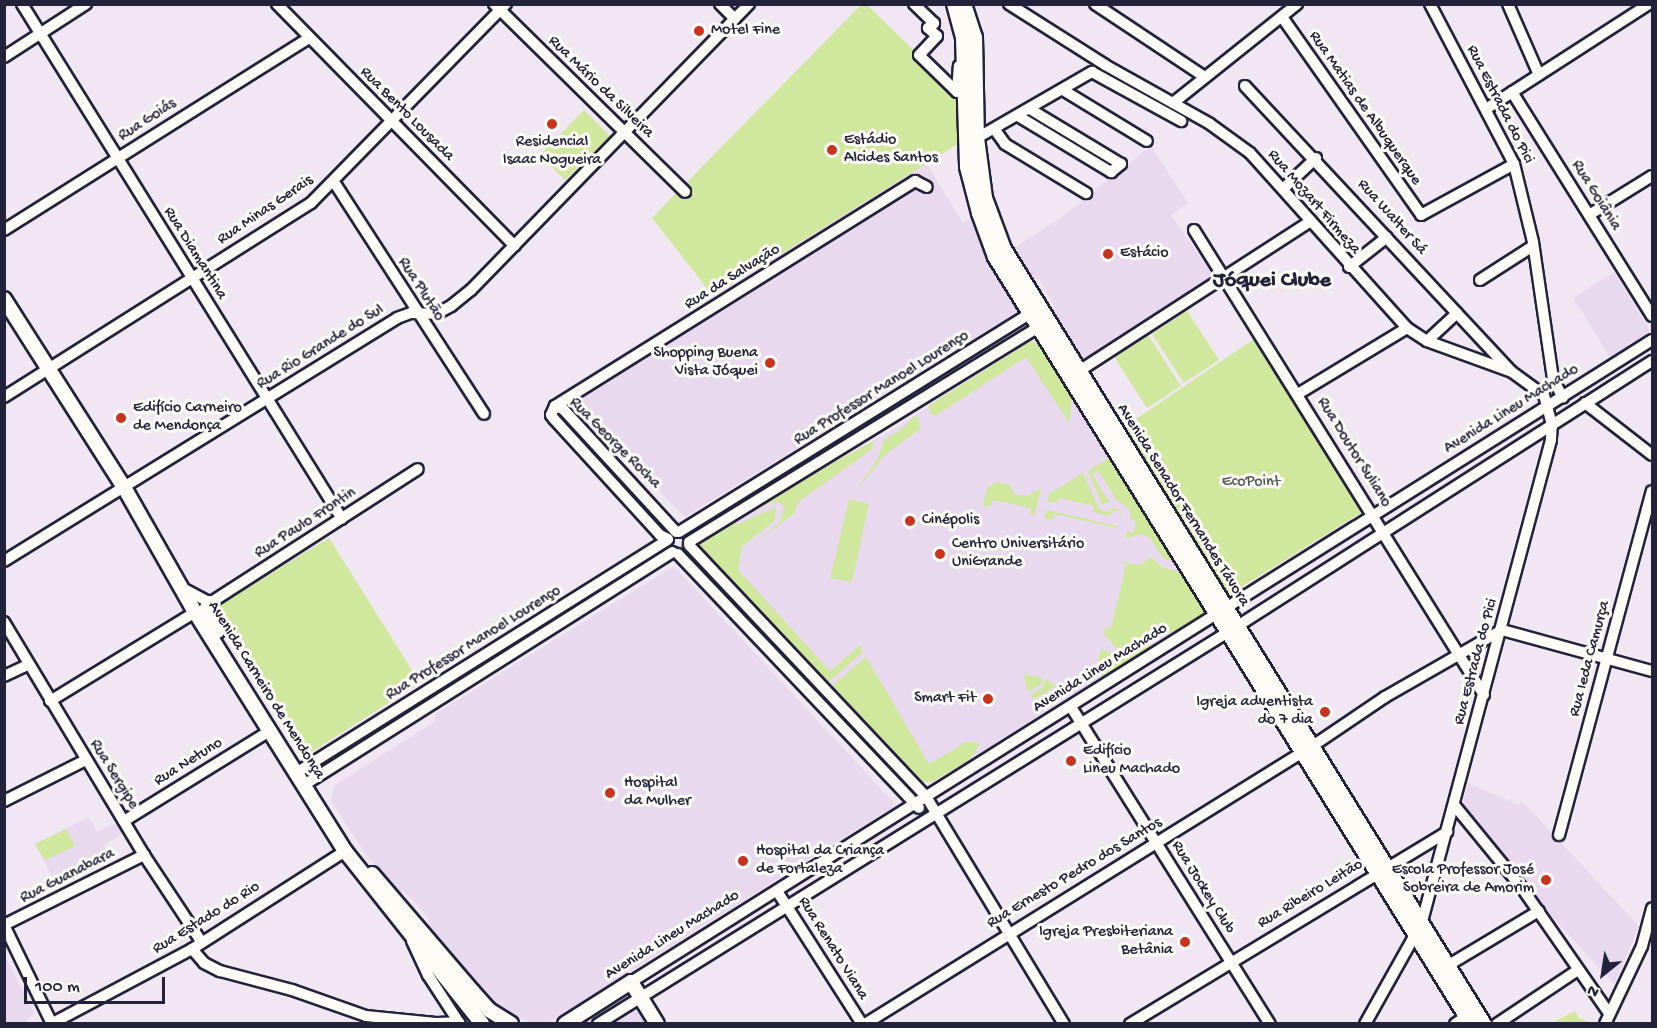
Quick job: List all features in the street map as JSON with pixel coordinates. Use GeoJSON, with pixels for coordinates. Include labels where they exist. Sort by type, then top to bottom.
{"type":"FeatureCollection","features":[{"type":"Feature","properties":{"kind":"main road","name":"Avenida Senador Fernandes Távora"},"geometry":{"type":"LineString","coordinates":[[954,4],[963,38],[967,166],[995,257],[1079,371],[1225,612],[1231,629],[1306,750],[1419,929],[1447,966],[1484,1023]]}},
{"type":"Feature","properties":{"kind":"main road","name":"Avenida Senador Fernandes Távora"},"geometry":{"type":"LineString","coordinates":[[964,4],[975,37],[977,138],[985,198],[1004,249],[1035,310],[1040,327],[1225,612]]}},
{"type":"Feature","properties":{"kind":"main road","name":"Avenida Carneiro de Mendonça"},"geometry":{"type":"LineString","coordinates":[[4,299],[125,489],[186,590],[195,612],[270,731],[365,865],[489,1010],[511,1023]]}},
{"type":"Feature","properties":{"kind":"main road","name":"Avenida Carneiro de Mendonça"},"geometry":{"type":"LineString","coordinates":[[210,603],[206,610],[210,619],[345,851],[410,938],[482,1023]]}},
{"type":"Feature","properties":{"kind":"main road","name":"Avenida Senador Fernandes Távora"},"geometry":{"type":"LineString","coordinates":[[1419,929],[1465,1021]]}},
{"type":"Feature","properties":{"kind":"main road"},"geometry":{"type":"LineString","coordinates":[[631,982],[657,1023]]}},
{"type":"Feature","properties":{"kind":"main road","name":"Avenida Lineu Machado"},"geometry":{"type":"LineString","coordinates":[[565,1023],[631,982]]}},
{"type":"Feature","properties":{"kind":"street","name":"Rua Diamantina"},"geometry":{"type":"LineString","coordinates":[[22,4],[116,159],[342,519]]}},
{"type":"Feature","properties":{"kind":"street"},"geometry":{"type":"LineString","coordinates":[[4,57],[86,4]]}},
{"type":"Feature","properties":{"kind":"street","name":"Rua Bento Lousada"},"geometry":{"type":"LineString","coordinates":[[277,4],[515,246]]}},
{"type":"Feature","properties":{"kind":"street"},"geometry":{"type":"LineString","coordinates":[[720,4],[735,19]]}},
{"type":"Feature","properties":{"kind":"street","name":"Rua Rio Grande do Sul"},"geometry":{"type":"LineString","coordinates":[[4,561],[125,489],[397,318],[418,312],[436,314],[451,306],[515,246],[750,4]]}},
{"type":"Feature","properties":{"kind":"street"},"geometry":{"type":"LineString","coordinates":[[914,4],[933,23],[928,28],[937,36],[919,56],[957,92],[957,34],[948,4]]}},
{"type":"Feature","properties":{"kind":"street","name":"Rua Mozart Firmeza"},"geometry":{"type":"LineString","coordinates":[[1010,4],[1138,84],[1210,123],[1250,153],[1284,188],[1349,267],[1407,328],[1427,341],[1512,372],[1544,395],[1547,408]]}},
{"type":"Feature","properties":{"kind":"street"},"geometry":{"type":"LineString","coordinates":[[1095,4],[1205,77]]}},
{"type":"Feature","properties":{"kind":"street"},"geometry":{"type":"LineString","coordinates":[[1173,103],[1297,4]]}},
{"type":"Feature","properties":{"kind":"street","name":"Rua Estrada do Pici"},"geometry":{"type":"LineString","coordinates":[[1430,4],[1514,164],[1533,246],[1553,379],[1563,398]]}},
{"type":"Feature","properties":{"kind":"street"},"geometry":{"type":"LineString","coordinates":[[1508,4],[1539,75]]}},
{"type":"Feature","properties":{"kind":"street"},"geometry":{"type":"LineString","coordinates":[[1486,109],[1649,4]]}},
{"type":"Feature","properties":{"kind":"street","name":"Rua Minas Gerais"},"geometry":{"type":"LineString","coordinates":[[4,397],[311,203],[500,7]]}},
{"type":"Feature","properties":{"kind":"street","name":"Rua Mário da Silveira"},"geometry":{"type":"LineString","coordinates":[[500,7],[685,192]]}},
{"type":"Feature","properties":{"kind":"street","name":"Rua Matias de Albuquerque"},"geometry":{"type":"LineString","coordinates":[[1282,16],[1389,173],[1423,215],[1514,164]]}},
{"type":"Feature","properties":{"kind":"street","name":"Rua Goiás"},"geometry":{"type":"LineString","coordinates":[[4,230],[309,38]]}},
{"type":"Feature","properties":{"kind":"street"},"geometry":{"type":"LineString","coordinates":[[977,138],[995,130],[1092,72],[1181,121]]}},
{"type":"Feature","properties":{"kind":"street"},"geometry":{"type":"LineString","coordinates":[[1132,94],[1138,84]]}},
{"type":"Feature","properties":{"kind":"street","name":"Rua Walter Sá"},"geometry":{"type":"LineString","coordinates":[[1245,86],[1316,158],[1512,372]]}},
{"type":"Feature","properties":{"kind":"street"},"geometry":{"type":"LineString","coordinates":[[1063,90],[1147,141]]}},
{"type":"Feature","properties":{"kind":"street","name":"Rua Goiânia"},"geometry":{"type":"LineString","coordinates":[[1512,92],[1653,316]]}},
{"type":"Feature","properties":{"kind":"street"},"geometry":{"type":"LineString","coordinates":[[1018,116],[1111,172],[1121,164],[1030,109]]}},
{"type":"Feature","properties":{"kind":"street"},"geometry":{"type":"LineString","coordinates":[[995,130],[1000,141],[1086,193]]}},
{"type":"Feature","properties":{"kind":"street"},"geometry":{"type":"LineString","coordinates":[[1069,147],[1079,138]]}},
{"type":"Feature","properties":{"kind":"street"},"geometry":{"type":"LineString","coordinates":[[1284,188],[1316,158]]}},
{"type":"Feature","properties":{"kind":"street"},"geometry":{"type":"LineString","coordinates":[[1589,215],[1653,176]]}},
{"type":"Feature","properties":{"kind":"street","name":"Rua da Salvação"},"geometry":{"type":"LineString","coordinates":[[555,406],[915,181],[927,187]]}},
{"type":"Feature","properties":{"kind":"street","name":"Rua Plutão"},"geometry":{"type":"LineString","coordinates":[[333,182],[484,414]]}},
{"type":"Feature","properties":{"kind":"street"},"geometry":{"type":"LineString","coordinates":[[1079,371],[1311,221]]}},
{"type":"Feature","properties":{"kind":"street","name":"Rua Doutor Suliano"},"geometry":{"type":"LineString","coordinates":[[1194,230],[1384,530],[1484,695]]}},
{"type":"Feature","properties":{"kind":"street"},"geometry":{"type":"LineString","coordinates":[[1349,267],[1387,237]]}},
{"type":"Feature","properties":{"kind":"street"},"geometry":{"type":"LineString","coordinates":[[1480,280],[1533,246]]}},
{"type":"Feature","properties":{"kind":"street","name":"Rua Professor Manoel Lourenço"},"geometry":{"type":"LineString","coordinates":[[303,777],[673,536],[908,392],[1035,310]]}},
{"type":"Feature","properties":{"kind":"street"},"geometry":{"type":"LineString","coordinates":[[1427,341],[1457,313]]}},
{"type":"Feature","properties":{"kind":"street","name":"Rua Professor Manoel Lourenço"},"geometry":{"type":"LineString","coordinates":[[303,777],[675,553],[1040,327]]}},
{"type":"Feature","properties":{"kind":"street"},"geometry":{"type":"LineString","coordinates":[[1298,394],[1407,328]]}},
{"type":"Feature","properties":{"kind":"street","name":"Avenida Lineu Machado"},"geometry":{"type":"LineString","coordinates":[[631,982],[1225,612],[1653,340]]}},
{"type":"Feature","properties":{"kind":"street","name":"Avenida Lineu Machado"},"geometry":{"type":"LineString","coordinates":[[598,1023],[1231,629],[1653,361]]}},
{"type":"Feature","properties":{"kind":"street"},"geometry":{"type":"LineString","coordinates":[[1529,383],[1553,379]]}},
{"type":"Feature","properties":{"kind":"street"},"geometry":{"type":"LineString","coordinates":[[908,392],[915,403]]}},
{"type":"Feature","properties":{"kind":"street"},"geometry":{"type":"LineString","coordinates":[[1585,403],[1653,455]]}},
{"type":"Feature","properties":{"kind":"street","name":"Rua George Rocha"},"geometry":{"type":"LineString","coordinates":[[555,406],[563,409],[673,536],[660,535],[554,419],[551,415],[555,406]]}},
{"type":"Feature","properties":{"kind":"street"},"geometry":{"type":"LineString","coordinates":[[1547,408],[1552,424]]}},
{"type":"Feature","properties":{"kind":"street","name":"Rua Estrada do Pici"},"geometry":{"type":"LineString","coordinates":[[1365,1023],[1419,929],[1502,630],[1552,424]]}},
{"type":"Feature","properties":{"kind":"street","name":"Rua Paulo Frontin"},"geometry":{"type":"LineString","coordinates":[[210,603],[418,469]]}},
{"type":"Feature","properties":{"kind":"street","name":"Rua Ieda Camurça"},"geometry":{"type":"LineString","coordinates":[[1558,835],[1653,491]]}},
{"type":"Feature","properties":{"kind":"street"},"geometry":{"type":"LineString","coordinates":[[673,536],[689,543],[927,798],[933,813],[1064,1023]]}},
{"type":"Feature","properties":{"kind":"street"},"geometry":{"type":"LineString","coordinates":[[673,536],[675,553],[914,806],[933,813]]}},
{"type":"Feature","properties":{"kind":"street"},"geometry":{"type":"LineString","coordinates":[[186,590],[210,603]]}},
{"type":"Feature","properties":{"kind":"street"},"geometry":{"type":"LineString","coordinates":[[50,701],[195,612]]}},
{"type":"Feature","properties":{"kind":"street","name":"Rua Sergipe"},"geometry":{"type":"LineString","coordinates":[[4,622],[144,855],[201,941]]}},
{"type":"Feature","properties":{"kind":"street"},"geometry":{"type":"LineString","coordinates":[[1502,630],[1653,670]]}},
{"type":"Feature","properties":{"kind":"street","name":"Rua Ernesto Pedro dos Santos"},"geometry":{"type":"LineString","coordinates":[[863,1023],[1459,654],[1502,630]]}},
{"type":"Feature","properties":{"kind":"street"},"geometry":{"type":"LineString","coordinates":[[4,676],[28,664]]}},
{"type":"Feature","properties":{"kind":"street","name":"Rua Jockey Club"},"geometry":{"type":"LineString","coordinates":[[1071,707],[1270,1023]]}},
{"type":"Feature","properties":{"kind":"street","name":"Rua Netuno"},"geometry":{"type":"LineString","coordinates":[[124,821],[270,731]]}},
{"type":"Feature","properties":{"kind":"street"},"geometry":{"type":"LineString","coordinates":[[4,801],[86,760]]}},
{"type":"Feature","properties":{"kind":"street"},"geometry":{"type":"LineString","coordinates":[[1455,806],[1539,911],[1578,970],[1610,1012]]}},
{"type":"Feature","properties":{"kind":"street","name":"Rua Ribeiro Leitão"},"geometry":{"type":"LineString","coordinates":[[1130,1023],[1381,869],[1447,832]]}},
{"type":"Feature","properties":{"kind":"street","name":"Rua Estado do Rio"},"geometry":{"type":"LineString","coordinates":[[52,1023],[192,949],[201,941],[345,851]]}},
{"type":"Feature","properties":{"kind":"street","name":"Rua Guanabara"},"geometry":{"type":"LineString","coordinates":[[5,925],[144,855]]}},
{"type":"Feature","properties":{"kind":"street"},"geometry":{"type":"LineString","coordinates":[[800,876],[809,891]]}},
{"type":"Feature","properties":{"kind":"street","name":"Rua Renato Viana"},"geometry":{"type":"LineString","coordinates":[[777,891],[863,1023]]}},
{"type":"Feature","properties":{"kind":"street"},"geometry":{"type":"LineString","coordinates":[[1605,1023],[1642,946],[1653,908]]}},
{"type":"Feature","properties":{"kind":"street"},"geometry":{"type":"LineString","coordinates":[[747,910],[756,924]]}},
{"type":"Feature","properties":{"kind":"street"},"geometry":{"type":"LineString","coordinates":[[1447,966],[1539,911]]}},
{"type":"Feature","properties":{"kind":"street"},"geometry":{"type":"LineString","coordinates":[[5,925],[52,1023]]}},
{"type":"Feature","properties":{"kind":"street"},"geometry":{"type":"LineString","coordinates":[[410,938],[428,975],[459,1023]]}},
{"type":"Feature","properties":{"kind":"street"},"geometry":{"type":"LineString","coordinates":[[1642,946],[1653,940]]}},
{"type":"Feature","properties":{"kind":"street"},"geometry":{"type":"LineString","coordinates":[[192,949],[204,963],[220,971],[292,990],[366,1016],[459,1023]]}},
{"type":"Feature","properties":{"kind":"street"},"geometry":{"type":"LineString","coordinates":[[1497,1023],[1578,970]]}},
{"type":"Feature","properties":{"kind":"shaded area","name":"Estácio"},"geometry":{"type":"Polygon","coordinates":[[[1151,146],[1188,203],[1171,215],[1214,277],[1088,359],[1080,355],[1051,311],[1054,305],[1039,279],[1032,278],[1014,248],[1059,219],[1151,146]]]}},
{"type":"Feature","properties":{"kind":"shaded area","name":"Shopping Buena Vista Jóquei"},"geometry":{"type":"Polygon","coordinates":[[[926,163],[963,223],[971,218],[991,266],[1017,307],[1015,313],[685,517],[560,393],[926,163]]]}},
{"type":"Feature","properties":{"kind":"shaded area"},"geometry":{"type":"Polygon","coordinates":[[[1614,272],[1650,331],[1610,357],[1573,298],[1614,272]]]}},
{"type":"Feature","properties":{"kind":"shaded area"},"geometry":{"type":"Polygon","coordinates":[[[1031,341],[1038,343],[1205,612],[932,782],[923,782],[694,543],[897,427],[1031,341]]]}},
{"type":"Feature","properties":{"kind":"shaded area","name":"Hospital da Mulher"},"geometry":{"type":"Polygon","coordinates":[[[674,566],[896,805],[548,1023],[531,1023],[491,1002],[429,928],[429,919],[405,892],[397,891],[364,852],[331,801],[333,791],[335,785],[434,722],[435,714],[674,566]]]}},
{"type":"Feature","properties":{"kind":"shaded area"},"geometry":{"type":"Polygon","coordinates":[[[1468,783],[1519,805],[1522,801],[1639,926],[1614,984],[1545,909],[1462,807],[1468,783]]]}},
{"type":"Feature","properties":{"kind":"shaded area"},"geometry":{"type":"Polygon","coordinates":[[[89,817],[97,832],[117,822],[124,833],[104,845],[111,859],[57,886],[35,844],[89,817]]]}},
{"type":"Feature","properties":{"kind":"shaded area"},"geometry":{"type":"Polygon","coordinates":[[[4,954],[34,1013],[25,1023],[5,1023],[4,954]]]}},
{"type":"Feature","properties":{"kind":"shaded area"},"geometry":{"type":"Polygon","coordinates":[[[640,1011],[648,1023],[616,1023],[634,1012],[640,1011]]]}},
{"type":"Feature","properties":{"kind":"green space","name":"Estádio Alcides Santos"},"geometry":{"type":"Polygon","coordinates":[[[861,5],[867,5],[957,92],[958,144],[713,296],[652,218],[674,195],[691,187],[687,182],[861,5]]]}},
{"type":"Feature","properties":{"kind":"green space"},"geometry":{"type":"Polygon","coordinates":[[[584,110],[610,136],[565,180],[540,155],[584,110]]]}},
{"type":"Feature","properties":{"kind":"green space"},"geometry":{"type":"Polygon","coordinates":[[[1187,311],[1219,360],[1184,383],[1152,334],[1187,311]]]}},
{"type":"Feature","properties":{"kind":"green space"},"geometry":{"type":"Polygon","coordinates":[[[1148,335],[1181,386],[1147,408],[1114,357],[1148,335]]]}},
{"type":"Feature","properties":{"kind":"green space","name":"EcoPoint"},"geometry":{"type":"Polygon","coordinates":[[[1254,339],[1364,511],[1225,597],[1124,427],[1254,339]]]}},
{"type":"Feature","properties":{"kind":"green space"},"geometry":{"type":"Polygon","coordinates":[[[1031,341],[1038,343],[1072,397],[1069,423],[1026,357],[935,416],[930,414],[929,405],[1031,341]]]}},
{"type":"Feature","properties":{"kind":"green space"},"geometry":{"type":"Polygon","coordinates":[[[914,416],[919,418],[920,429],[886,454],[854,493],[877,460],[884,440],[904,427],[914,416]]]}},
{"type":"Feature","properties":{"kind":"green space"},"geometry":{"type":"Polygon","coordinates":[[[875,440],[872,449],[797,503],[795,513],[755,543],[780,522],[784,506],[777,501],[733,518],[875,440]]]}},
{"type":"Feature","properties":{"kind":"green space"},"geometry":{"type":"Polygon","coordinates":[[[1110,457],[1177,563],[1163,558],[1149,537],[1139,534],[1125,539],[1127,531],[1133,533],[1136,521],[1130,519],[1130,510],[1116,499],[1097,469],[1093,476],[1109,502],[1102,505],[1088,471],[1110,457]]]}},
{"type":"Feature","properties":{"kind":"green space"},"geometry":{"type":"Polygon","coordinates":[[[1083,473],[1099,509],[1106,512],[1114,507],[1122,512],[1120,518],[1121,512],[1112,510],[1110,516],[1093,512],[1094,506],[1059,498],[1057,503],[1047,501],[1049,494],[1083,473]]]}},
{"type":"Feature","properties":{"kind":"green space"},"geometry":{"type":"Polygon","coordinates":[[[996,482],[1010,485],[1014,494],[1027,496],[1041,488],[1035,515],[1030,515],[1031,508],[993,500],[989,507],[983,505],[987,488],[996,482]]]}},
{"type":"Feature","properties":{"kind":"green space"},"geometry":{"type":"Polygon","coordinates":[[[850,499],[869,504],[852,582],[830,578],[850,499]]]}},
{"type":"Feature","properties":{"kind":"green space"},"geometry":{"type":"Polygon","coordinates":[[[776,507],[775,520],[742,547],[738,570],[830,671],[860,645],[863,652],[825,685],[694,543],[727,522],[738,524],[776,507]]]}},
{"type":"Feature","properties":{"kind":"green space"},"geometry":{"type":"Polygon","coordinates":[[[1047,510],[1117,526],[1118,535],[1117,528],[1054,514],[1053,520],[1044,518],[1047,510]]]}},
{"type":"Feature","properties":{"kind":"green space"},"geometry":{"type":"Polygon","coordinates":[[[329,538],[420,683],[310,753],[300,751],[213,612],[215,607],[329,538]]]}},
{"type":"Feature","properties":{"kind":"green space"},"geometry":{"type":"Polygon","coordinates":[[[1152,557],[1162,567],[1183,573],[1205,612],[1175,631],[1117,649],[1104,635],[1105,627],[1111,628],[1126,565],[1120,562],[1139,565],[1152,557]]]}},
{"type":"Feature","properties":{"kind":"green space"},"geometry":{"type":"Polygon","coordinates":[[[1149,645],[1154,645],[1102,677],[1096,668],[1101,649],[1121,658],[1149,645]]]}},
{"type":"Feature","properties":{"kind":"green space"},"geometry":{"type":"Polygon","coordinates":[[[866,657],[929,764],[966,742],[980,742],[971,759],[932,782],[923,782],[828,689],[866,657]]]}},
{"type":"Feature","properties":{"kind":"green space"},"geometry":{"type":"Polygon","coordinates":[[[1023,674],[1042,678],[1041,684],[1028,692],[1023,674]]]}},
{"type":"Feature","properties":{"kind":"green space"},"geometry":{"type":"Polygon","coordinates":[[[1046,679],[1056,686],[1033,700],[1031,694],[1041,689],[1046,679]]]}},
{"type":"Feature","properties":{"kind":"green space"},"geometry":{"type":"Polygon","coordinates":[[[66,829],[75,846],[45,860],[35,844],[66,829]]]}},
{"type":"Feature","properties":{"kind":"green space"},"geometry":{"type":"Polygon","coordinates":[[[1575,1011],[1579,1018],[1591,1023],[1552,1023],[1575,1011]]]}},
{"type":"Feature","properties":{"kind":"place","name":"Motel Fine"},"geometry":{"type":"Point","coordinates":[699,31]}},
{"type":"Feature","properties":{"kind":"place","name":"Residencial Isaac Nogueira"},"geometry":{"type":"Point","coordinates":[552,124]}},
{"type":"Feature","properties":{"kind":"place","name":"Estádio Alcides Santos"},"geometry":{"type":"Point","coordinates":[832,150]}},
{"type":"Feature","properties":{"kind":"place","name":"Estácio"},"geometry":{"type":"Point","coordinates":[1108,254]}},
{"type":"Feature","properties":{"kind":"place","name":"Shopping Buena Vista Jóquei"},"geometry":{"type":"Point","coordinates":[770,363]}},
{"type":"Feature","properties":{"kind":"place","name":"Edifício Carneiro de Mendonça"},"geometry":{"type":"Point","coordinates":[121,418]}},
{"type":"Feature","properties":{"kind":"place","name":"Cinépolis"},"geometry":{"type":"Point","coordinates":[910,521]}},
{"type":"Feature","properties":{"kind":"place","name":"Centro Universitário UniGrande"},"geometry":{"type":"Point","coordinates":[940,554]}},
{"type":"Feature","properties":{"kind":"place","name":"Smart Fit"},"geometry":{"type":"Point","coordinates":[988,699]}},
{"type":"Feature","properties":{"kind":"place","name":"Igreja adventista do 7 dia"},"geometry":{"type":"Point","coordinates":[1325,712]}},
{"type":"Feature","properties":{"kind":"place","name":"Edifício Lineu Machado"},"geometry":{"type":"Point","coordinates":[1071,761]}},
{"type":"Feature","properties":{"kind":"place","name":"Hospital da Mulher"},"geometry":{"type":"Point","coordinates":[610,793]}},
{"type":"Feature","properties":{"kind":"place","name":"Hospital da Criança de Fortaleza"},"geometry":{"type":"Point","coordinates":[743,861]}},
{"type":"Feature","properties":{"kind":"place","name":"Escola Professor José Sobreira de Amorim"},"geometry":{"type":"Point","coordinates":[1546,880]}},
{"type":"Feature","properties":{"kind":"place","name":"Igreja Presbiteriana Betânia"},"geometry":{"type":"Point","coordinates":[1185,942]}},
{"type":"Feature","properties":{"kind":"district","name":"Jóquei Clube"},"geometry":{"type":"Point","coordinates":[1272,282]}}]}
